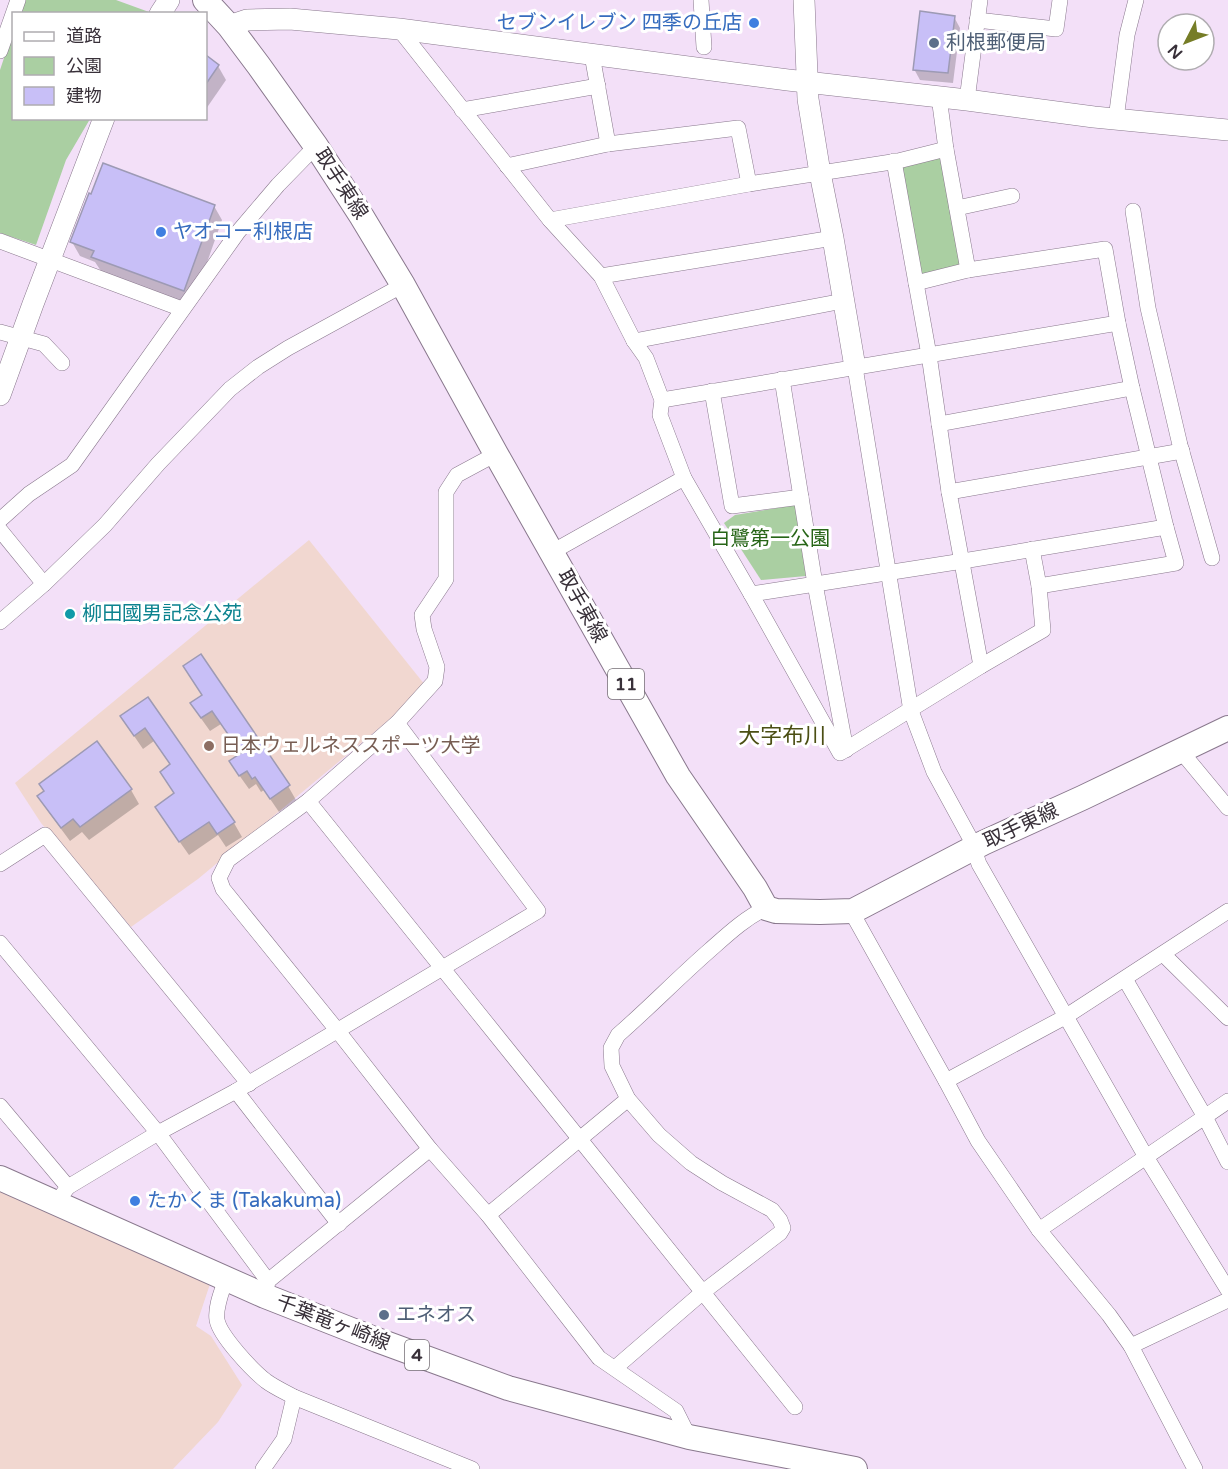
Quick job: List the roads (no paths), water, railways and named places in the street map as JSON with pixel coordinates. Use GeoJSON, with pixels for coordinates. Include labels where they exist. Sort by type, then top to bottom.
{"type":"FeatureCollection","features":[{"type":"Feature","properties":{"kind":"main road","name":"取手東線"},"geometry":{"type":"LineString","coordinates":[[205,0],[229,26],[266,74],[362,217],[403,285],[678,776],[755,888],[766,908],[820,912],[853,911],[974,848],[1228,728]]}},
{"type":"Feature","properties":{"kind":"main road","name":"千葉竜ヶ崎線"},"geometry":{"type":"LineString","coordinates":[[0,1178],[62,1195],[226,1279],[266,1289],[377,1341],[508,1388],[689,1437],[855,1469]]}},
{"type":"Feature","properties":{"kind":"street"},"geometry":{"type":"LineString","coordinates":[[701,0],[704,47]]}},
{"type":"Feature","properties":{"kind":"street"},"geometry":{"type":"LineString","coordinates":[[804,0],[808,99],[819,173],[833,238],[855,367],[910,711],[934,772],[970,838],[979,864],[1146,1157],[1228,1290]]}},
{"type":"Feature","properties":{"kind":"street"},"geometry":{"type":"LineString","coordinates":[[967,100],[980,0]]}},
{"type":"Feature","properties":{"kind":"street"},"geometry":{"type":"LineString","coordinates":[[977,20],[1056,29],[1060,0]]}},
{"type":"Feature","properties":{"kind":"street"},"geometry":{"type":"LineString","coordinates":[[1116,119],[1127,35],[1136,0]]}},
{"type":"Feature","properties":{"kind":"street"},"geometry":{"type":"LineString","coordinates":[[0,51],[12,17]]}},
{"type":"Feature","properties":{"kind":"street"},"geometry":{"type":"LineString","coordinates":[[229,26],[247,20],[290,19],[399,29],[807,82],[1228,130]]}},
{"type":"Feature","properties":{"kind":"street"},"geometry":{"type":"LineString","coordinates":[[399,29],[550,220],[601,276],[634,340],[646,358],[662,400],[660,415],[684,478],[840,753],[1043,630],[1039,586],[1032,549]]}},
{"type":"Feature","properties":{"kind":"street"},"geometry":{"type":"LineString","coordinates":[[592,55],[608,144]]}},
{"type":"Feature","properties":{"kind":"street"},"geometry":{"type":"LineString","coordinates":[[462,110],[598,86]]}},
{"type":"Feature","properties":{"kind":"street"},"geometry":{"type":"LineString","coordinates":[[939,97],[968,270]]}},
{"type":"Feature","properties":{"kind":"street"},"geometry":{"type":"LineString","coordinates":[[0,395],[104,120]]}},
{"type":"Feature","properties":{"kind":"street"},"geometry":{"type":"LineString","coordinates":[[507,166],[608,144],[738,128],[749,184]]}},
{"type":"Feature","properties":{"kind":"street"},"geometry":{"type":"LineString","coordinates":[[0,520],[29,494],[72,465],[245,224],[278,184],[316,146]]}},
{"type":"Feature","properties":{"kind":"street"},"geometry":{"type":"LineString","coordinates":[[550,220],[749,184],[894,161],[946,149]]}},
{"type":"Feature","properties":{"kind":"street"},"geometry":{"type":"LineString","coordinates":[[894,161],[949,492],[981,666]]}},
{"type":"Feature","properties":{"kind":"street"},"geometry":{"type":"LineString","coordinates":[[957,208],[1012,196]]}},
{"type":"Feature","properties":{"kind":"street"},"geometry":{"type":"LineString","coordinates":[[1133,211],[1148,308],[1182,451],[1212,558]]}},
{"type":"Feature","properties":{"kind":"street"},"geometry":{"type":"LineString","coordinates":[[601,276],[833,238]]}},
{"type":"Feature","properties":{"kind":"street"},"geometry":{"type":"LineString","coordinates":[[0,241],[182,309]]}},
{"type":"Feature","properties":{"kind":"street"},"geometry":{"type":"LineString","coordinates":[[916,283],[968,270],[1105,249],[1132,388],[1176,563],[1039,586]]}},
{"type":"Feature","properties":{"kind":"street"},"geometry":{"type":"LineString","coordinates":[[0,622],[44,584],[105,525],[158,464],[230,388],[288,348],[403,285]]}},
{"type":"Feature","properties":{"kind":"street"},"geometry":{"type":"LineString","coordinates":[[634,340],[843,301]]}},
{"type":"Feature","properties":{"kind":"street"},"geometry":{"type":"LineString","coordinates":[[662,400],[1118,323]]}},
{"type":"Feature","properties":{"kind":"street"},"geometry":{"type":"LineString","coordinates":[[0,332],[44,344],[62,363]]}},
{"type":"Feature","properties":{"kind":"street"},"geometry":{"type":"LineString","coordinates":[[782,379],[815,584],[846,750]]}},
{"type":"Feature","properties":{"kind":"street"},"geometry":{"type":"LineString","coordinates":[[939,424],[1132,388]]}},
{"type":"Feature","properties":{"kind":"street"},"geometry":{"type":"LineString","coordinates":[[712,391],[732,506],[801,497]]}},
{"type":"Feature","properties":{"kind":"street"},"geometry":{"type":"LineString","coordinates":[[949,492],[1182,451]]}},
{"type":"Feature","properties":{"kind":"street"},"geometry":{"type":"LineString","coordinates":[[496,454],[457,476],[446,492],[446,579],[422,615],[424,629],[437,667],[435,681],[396,723],[308,801],[228,860],[219,878],[223,889],[429,1149],[488,1215],[599,1358],[676,1411],[689,1437]]}},
{"type":"Feature","properties":{"kind":"street"},"geometry":{"type":"LineString","coordinates":[[552,552],[684,478]]}},
{"type":"Feature","properties":{"kind":"street"},"geometry":{"type":"LineString","coordinates":[[751,594],[1166,527]]}},
{"type":"Feature","properties":{"kind":"street"},"geometry":{"type":"LineString","coordinates":[[0,530],[44,584]]}},
{"type":"Feature","properties":{"kind":"street"},"geometry":{"type":"LineString","coordinates":[[0,1106],[62,1195],[158,1133],[242,1087],[538,911],[396,723]]}},
{"type":"Feature","properties":{"kind":"street"},"geometry":{"type":"LineString","coordinates":[[1180,750],[1228,808]]}},
{"type":"Feature","properties":{"kind":"street"},"geometry":{"type":"LineString","coordinates":[[308,801],[795,1407]]}},
{"type":"Feature","properties":{"kind":"street"},"geometry":{"type":"LineString","coordinates":[[0,864],[45,835],[242,1087],[339,1224]]}},
{"type":"Feature","properties":{"kind":"street"},"geometry":{"type":"LineString","coordinates":[[615,1368],[703,1292],[780,1233],[783,1228],[772,1210],[691,1163],[659,1135],[628,1099],[612,1066],[611,1048],[618,1035],[686,970],[726,936],[766,908]]}},
{"type":"Feature","properties":{"kind":"street"},"geometry":{"type":"LineString","coordinates":[[853,911],[978,1141],[1039,1230],[1109,1315],[1131,1346],[1195,1469]]}},
{"type":"Feature","properties":{"kind":"street"},"geometry":{"type":"LineString","coordinates":[[946,1081],[1065,1017],[1228,911]]}},
{"type":"Feature","properties":{"kind":"street"},"geometry":{"type":"LineString","coordinates":[[0,943],[158,1133],[266,1289],[429,1149]]}},
{"type":"Feature","properties":{"kind":"street"},"geometry":{"type":"LineString","coordinates":[[1163,954],[1228,1018]]}},
{"type":"Feature","properties":{"kind":"street"},"geometry":{"type":"LineString","coordinates":[[1125,979],[1205,1117],[1228,1162]]}},
{"type":"Feature","properties":{"kind":"street"},"geometry":{"type":"LineString","coordinates":[[488,1215],[628,1099]]}},
{"type":"Feature","properties":{"kind":"street"},"geometry":{"type":"LineString","coordinates":[[1039,1230],[1228,1101]]}},
{"type":"Feature","properties":{"kind":"street"},"geometry":{"type":"LineString","coordinates":[[226,1279],[216,1312],[217,1320],[224,1335],[267,1382],[294,1397],[472,1469]]}},
{"type":"Feature","properties":{"kind":"street"},"geometry":{"type":"LineString","coordinates":[[1131,1346],[1228,1300]]}},
{"type":"Feature","properties":{"kind":"street"},"geometry":{"type":"LineString","coordinates":[[263,1469],[284,1439],[294,1397]]}},
{"type":"Feature","properties":{"kind":"place","name":"セブンイレブン 四季の丘店"},"geometry":{"type":"Point","coordinates":[754,23]}},
{"type":"Feature","properties":{"kind":"place","name":"利根郵便局"},"geometry":{"type":"Point","coordinates":[934,43]}},
{"type":"Feature","properties":{"kind":"place","name":"ヤオコー利根店"},"geometry":{"type":"Point","coordinates":[161,232]}},
{"type":"Feature","properties":{"kind":"place","name":"柳田國男記念公苑"},"geometry":{"type":"Point","coordinates":[70,614]}},
{"type":"Feature","properties":{"kind":"place","name":"日本ウェルネススポーツ大学"},"geometry":{"type":"Point","coordinates":[209,746]}},
{"type":"Feature","properties":{"kind":"place","name":"たかくま (Takakuma)"},"geometry":{"type":"Point","coordinates":[135,1201]}},
{"type":"Feature","properties":{"kind":"place","name":"エネオス"},"geometry":{"type":"Point","coordinates":[384,1315]}},
{"type":"Feature","properties":{"kind":"district","name":"大字布川"},"geometry":{"type":"Point","coordinates":[782,736]}},
{"type":"Feature","properties":{"kind":"park label","name":"白鷺第一公園"},"geometry":{"type":"Point","coordinates":[770,539]}}]}
